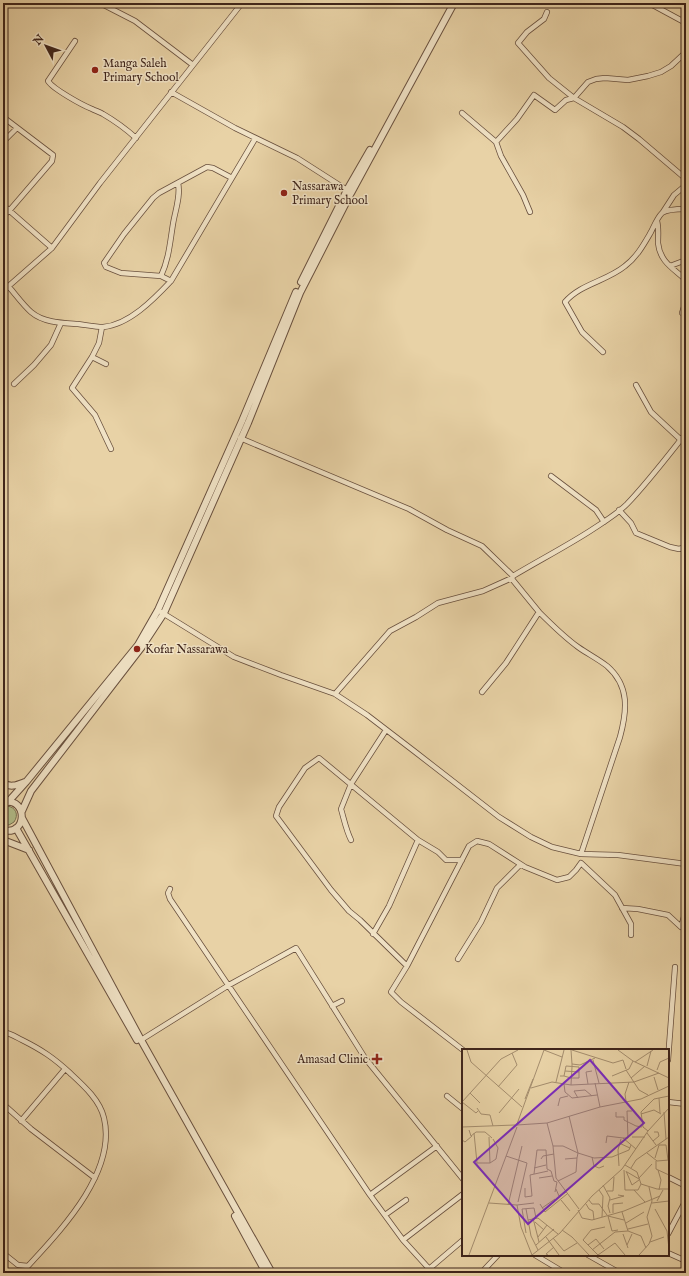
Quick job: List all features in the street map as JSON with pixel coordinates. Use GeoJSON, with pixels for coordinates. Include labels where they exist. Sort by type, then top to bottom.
{"type":"FeatureCollection","features":[{"type":"Feature","properties":{"kind":"street"},"geometry":{"type":"LineString","coordinates":[[100,3],[135,21],[193,65]]}},
{"type":"Feature","properties":{"kind":"street"},"geometry":{"type":"LineString","coordinates":[[3,291],[52,248],[171,92],[242,3]]}},
{"type":"Feature","properties":{"kind":"street"},"geometry":{"type":"LineString","coordinates":[[238,437],[296,291],[347,190],[392,111],[449,3]]}},
{"type":"Feature","properties":{"kind":"street"},"geometry":{"type":"LineString","coordinates":[[3,830],[11,830],[19,826],[22,818],[22,811],[31,791],[141,648],[161,612],[300,293],[351,193],[454,3]]}},
{"type":"Feature","properties":{"kind":"street"},"geometry":{"type":"LineString","coordinates":[[649,3],[686,23]]}},
{"type":"Feature","properties":{"kind":"street"},"geometry":{"type":"LineString","coordinates":[[547,12],[544,19],[527,32],[518,43],[549,78],[574,98],[639,138],[686,179]]}},
{"type":"Feature","properties":{"kind":"street"},"geometry":{"type":"LineString","coordinates":[[75,41],[48,81],[57,89],[91,109],[103,114],[136,138]]}},
{"type":"Feature","properties":{"kind":"street"},"geometry":{"type":"LineString","coordinates":[[496,142],[517,119],[534,95],[554,110],[566,100],[574,98],[588,82],[605,78],[628,80],[648,76],[661,72],[671,66],[686,52]]}},
{"type":"Feature","properties":{"kind":"street"},"geometry":{"type":"LineString","coordinates":[[171,92],[255,139],[297,158],[347,190]]}},
{"type":"Feature","properties":{"kind":"street"},"geometry":{"type":"LineString","coordinates":[[462,113],[496,142],[530,212]]}},
{"type":"Feature","properties":{"kind":"street"},"geometry":{"type":"LineString","coordinates":[[3,117],[53,155],[52,161],[3,216]]}},
{"type":"Feature","properties":{"kind":"street"},"geometry":{"type":"LineString","coordinates":[[3,142],[16,128]]}},
{"type":"Feature","properties":{"kind":"street"},"geometry":{"type":"LineString","coordinates":[[9,287],[32,313],[42,318],[61,323],[102,327],[114,325],[137,313],[171,281],[255,139]]}},
{"type":"Feature","properties":{"kind":"street"},"geometry":{"type":"LineString","coordinates":[[171,281],[161,276],[121,273],[106,267],[104,263],[124,234],[153,198],[165,189],[207,167],[213,168],[232,178]]}},
{"type":"Feature","properties":{"kind":"street"},"geometry":{"type":"LineString","coordinates":[[161,276],[168,259],[178,199],[178,183]]}},
{"type":"Feature","properties":{"kind":"street"},"geometry":{"type":"LineString","coordinates":[[603,352],[582,332],[565,302],[577,291],[610,276],[626,266],[640,250],[657,220],[674,195],[686,185]]}},
{"type":"Feature","properties":{"kind":"street"},"geometry":{"type":"LineString","coordinates":[[3,205],[52,248]]}},
{"type":"Feature","properties":{"kind":"street"},"geometry":{"type":"LineString","coordinates":[[663,212],[686,209]]}},
{"type":"Feature","properties":{"kind":"street"},"geometry":{"type":"LineString","coordinates":[[657,220],[659,227],[658,242],[660,254],[670,266],[686,280]]}},
{"type":"Feature","properties":{"kind":"street"},"geometry":{"type":"LineString","coordinates":[[670,266],[686,260]]}},
{"type":"Feature","properties":{"kind":"street"},"geometry":{"type":"LineString","coordinates":[[682,313],[686,301]]}},
{"type":"Feature","properties":{"kind":"street"},"geometry":{"type":"LineString","coordinates":[[14,384],[34,365],[51,345],[61,323]]}},
{"type":"Feature","properties":{"kind":"street"},"geometry":{"type":"LineString","coordinates":[[102,327],[99,342],[92,357],[72,388],[95,414],[111,449]]}},
{"type":"Feature","properties":{"kind":"street"},"geometry":{"type":"LineString","coordinates":[[92,357],[106,364]]}},
{"type":"Feature","properties":{"kind":"street"},"geometry":{"type":"LineString","coordinates":[[636,385],[651,412],[680,440]]}},
{"type":"Feature","properties":{"kind":"street"},"geometry":{"type":"LineString","coordinates":[[335,694],[390,631],[438,603],[483,591],[512,577],[604,522],[619,510],[651,476],[686,433]]}},
{"type":"Feature","properties":{"kind":"street"},"geometry":{"type":"LineString","coordinates":[[238,437],[409,509],[447,530],[482,546],[512,577],[539,612],[565,637],[607,666],[619,682],[624,694],[625,718],[620,738],[581,854]]}},
{"type":"Feature","properties":{"kind":"street"},"geometry":{"type":"LineString","coordinates":[[551,476],[596,510],[604,522]]}},
{"type":"Feature","properties":{"kind":"street"},"geometry":{"type":"LineString","coordinates":[[619,510],[631,523],[636,533],[670,547],[679,549],[686,547]]}},
{"type":"Feature","properties":{"kind":"street"},"geometry":{"type":"LineString","coordinates":[[161,612],[234,657],[335,694],[386,730],[499,817],[518,830],[552,847],[581,854],[618,855],[686,864]]}},
{"type":"Feature","properties":{"kind":"street"},"geometry":{"type":"LineString","coordinates":[[4,801],[26,782],[138,645],[161,612]]}},
{"type":"Feature","properties":{"kind":"street"},"geometry":{"type":"LineString","coordinates":[[482,692],[506,663],[539,612]]}},
{"type":"Feature","properties":{"kind":"street"},"geometry":{"type":"LineString","coordinates":[[351,840],[346,831],[346,824],[341,809],[351,784],[386,730]]}},
{"type":"Feature","properties":{"kind":"street"},"geometry":{"type":"LineString","coordinates":[[406,966],[331,890],[276,816],[278,807],[305,768],[319,758],[418,840],[438,852],[446,860],[462,860]]}},
{"type":"Feature","properties":{"kind":"street"},"geometry":{"type":"LineString","coordinates":[[3,783],[13,786],[26,782]]}},
{"type":"Feature","properties":{"kind":"street"},"geometry":{"type":"LineString","coordinates":[[4,801],[16,804],[22,811]]}},
{"type":"Feature","properties":{"kind":"street"},"geometry":{"type":"LineString","coordinates":[[22,818],[142,1040],[272,1273]]}},
{"type":"Feature","properties":{"kind":"street"},"geometry":{"type":"LineString","coordinates":[[16,828],[159,1078],[266,1273]]}},
{"type":"Feature","properties":{"kind":"street"},"geometry":{"type":"LineString","coordinates":[[3,840],[28,850]]}},
{"type":"Feature","properties":{"kind":"street"},"geometry":{"type":"LineString","coordinates":[[373,934],[389,906],[418,840]]}},
{"type":"Feature","properties":{"kind":"street"},"geometry":{"type":"LineString","coordinates":[[462,1049],[401,1002],[392,992],[469,846],[477,841],[489,844],[520,865],[557,880],[569,877],[581,863],[603,885],[616,895],[631,924],[631,935]]}},
{"type":"Feature","properties":{"kind":"street"},"geometry":{"type":"LineString","coordinates":[[458,959],[481,922],[497,888],[520,865]]}},
{"type":"Feature","properties":{"kind":"street"},"geometry":{"type":"LineString","coordinates":[[170,889],[168,893],[170,899],[370,1195],[403,1240],[431,1271],[462,1241]]}},
{"type":"Feature","properties":{"kind":"street"},"geometry":{"type":"LineString","coordinates":[[622,908],[638,909],[668,915],[681,927],[686,910]]}},
{"type":"Feature","properties":{"kind":"street"},"geometry":{"type":"LineString","coordinates":[[142,1040],[229,986],[296,948],[364,1058],[462,1178]]}},
{"type":"Feature","properties":{"kind":"street"},"geometry":{"type":"LineString","coordinates":[[669,1049],[675,967]]}},
{"type":"Feature","properties":{"kind":"street"},"geometry":{"type":"LineString","coordinates":[[332,1006],[342,1001]]}},
{"type":"Feature","properties":{"kind":"street"},"geometry":{"type":"LineString","coordinates":[[3,1032],[45,1052],[82,1084],[99,1106],[104,1118],[106,1142],[101,1164],[89,1190],[58,1234],[28,1266],[18,1265],[3,1253]]}},
{"type":"Feature","properties":{"kind":"street"},"geometry":{"type":"LineString","coordinates":[[21,1121],[65,1068]]}},
{"type":"Feature","properties":{"kind":"street"},"geometry":{"type":"LineString","coordinates":[[447,1096],[462,1108]]}},
{"type":"Feature","properties":{"kind":"street"},"geometry":{"type":"LineString","coordinates":[[669,1102],[686,1104]]}},
{"type":"Feature","properties":{"kind":"street"},"geometry":{"type":"LineString","coordinates":[[3,1104],[21,1121],[95,1178]]}},
{"type":"Feature","properties":{"kind":"street"},"geometry":{"type":"LineString","coordinates":[[370,1195],[437,1146]]}},
{"type":"Feature","properties":{"kind":"street"},"geometry":{"type":"LineString","coordinates":[[669,1178],[686,1186]]}},
{"type":"Feature","properties":{"kind":"street"},"geometry":{"type":"LineString","coordinates":[[403,1240],[462,1195]]}},
{"type":"Feature","properties":{"kind":"street"},"geometry":{"type":"LineString","coordinates":[[385,1215],[406,1200]]}},
{"type":"Feature","properties":{"kind":"street"},"geometry":{"type":"LineString","coordinates":[[669,1233],[684,1212],[686,1200]]}},
{"type":"Feature","properties":{"kind":"street"},"geometry":{"type":"LineString","coordinates":[[669,1253],[686,1261]]}},
{"type":"Feature","properties":{"kind":"street"},"geometry":{"type":"LineString","coordinates":[[481,1273],[497,1256]]}},
{"type":"Feature","properties":{"kind":"street"},"geometry":{"type":"LineString","coordinates":[[537,1256],[565,1273]]}},
{"type":"Feature","properties":{"kind":"street"},"geometry":{"type":"LineString","coordinates":[[590,1256],[620,1273]]}},
{"type":"Feature","properties":{"kind":"green space"},"geometry":{"type":"Polygon","coordinates":[[[7,806],[13,808],[16,812],[16,819],[9,825],[3,824],[3,807],[7,806]]]}},
{"type":"Feature","properties":{"kind":"place","name":"Manga Saleh Primary School"},"geometry":{"type":"Point","coordinates":[95,70]}},
{"type":"Feature","properties":{"kind":"place","name":"Nassarawa Primary School"},"geometry":{"type":"Point","coordinates":[284,193]}},
{"type":"Feature","properties":{"kind":"place","name":"Kofar Nassarawa"},"geometry":{"type":"Point","coordinates":[137,649]}},
{"type":"Feature","properties":{"kind":"place","name":"Amasad Clinic"},"geometry":{"type":"Point","coordinates":[377,1059]}}]}
